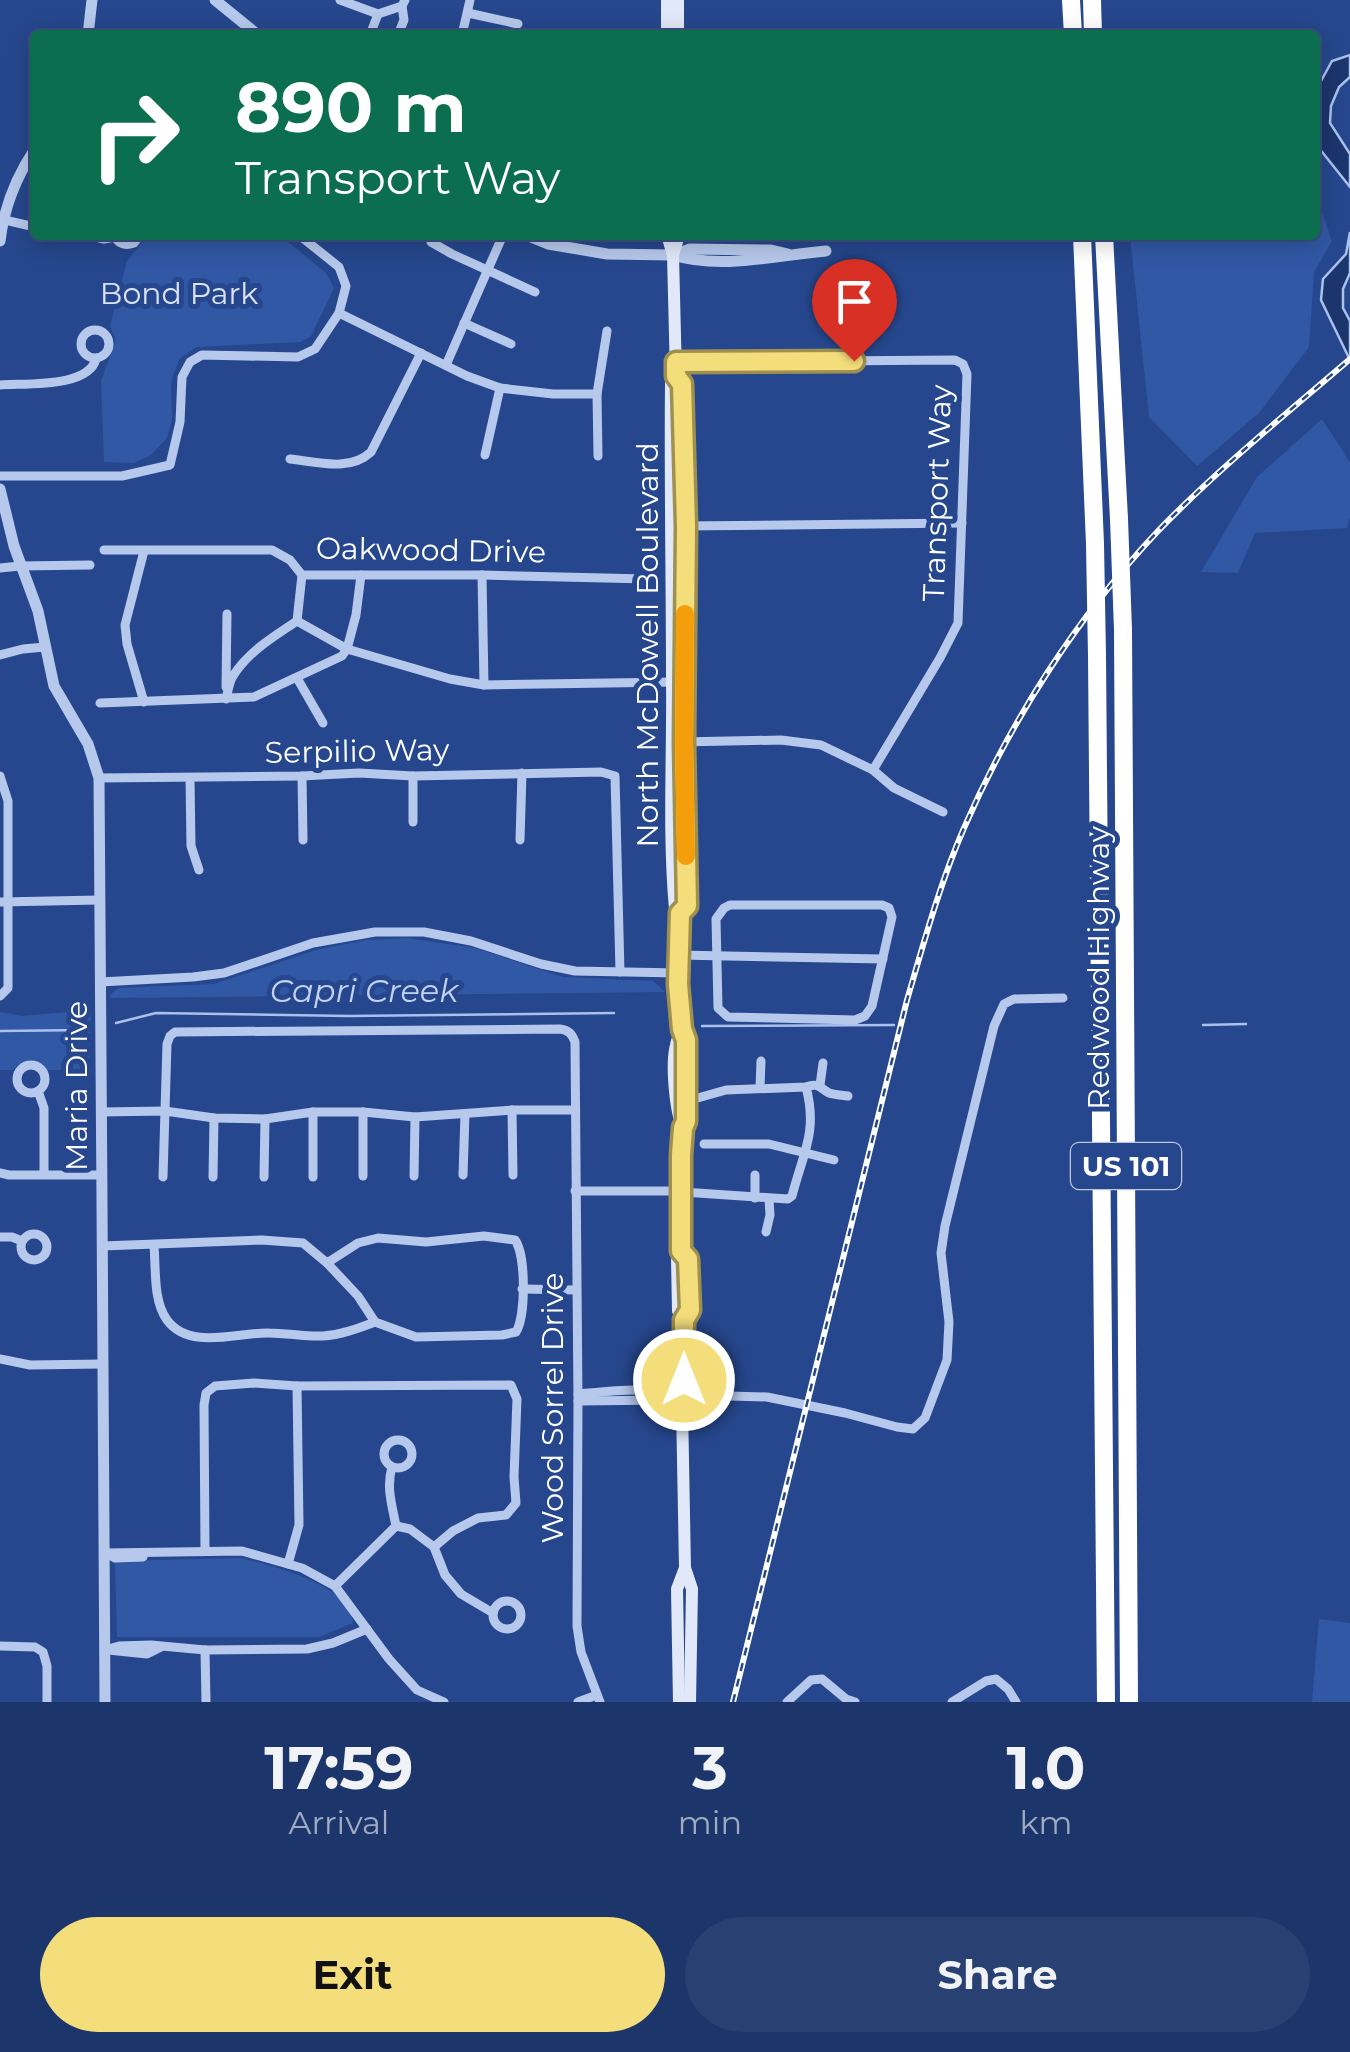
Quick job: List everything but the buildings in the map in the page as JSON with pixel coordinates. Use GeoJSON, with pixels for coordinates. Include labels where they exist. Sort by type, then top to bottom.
{"type":"FeatureCollection","features":[{"type":"Feature","properties":{"kind":"highway"},"geometry":{"type":"LineString","coordinates":[[1071,0],[1073,30]]}},
{"type":"Feature","properties":{"kind":"highway"},"geometry":{"type":"LineString","coordinates":[[1092,0],[1094,30]]}},
{"type":"Feature","properties":{"kind":"highway","name":"Redwood Highway"},"geometry":{"type":"LineString","coordinates":[[1082,240],[1097,656],[1106,1702]]}},
{"type":"Feature","properties":{"kind":"highway","name":"Redwood Highway"},"geometry":{"type":"LineString","coordinates":[[1104,240],[1123,630],[1128,1702]]}},
{"type":"Feature","properties":{"kind":"main road"},"geometry":{"type":"LineString","coordinates":[[667,0],[667,30]]}},
{"type":"Feature","properties":{"kind":"main road"},"geometry":{"type":"LineString","coordinates":[[678,0],[678,30]]}},
{"type":"Feature","properties":{"kind":"main road","name":"North McDowell Boulevard"},"geometry":{"type":"LineString","coordinates":[[668,240],[673,255],[676,369],[682,384],[686,526],[674,889],[680,913],[678,973],[686,1040],[687,1101],[680,1192],[681,1251],[688,1259],[690,1310],[684,1320],[683,1396],[685,1568],[692,1589],[690,1702]]}},
{"type":"Feature","properties":{"kind":"main road","name":"North McDowell Boulevard"},"geometry":{"type":"LineString","coordinates":[[673,255],[678,240]]}},
{"type":"Feature","properties":{"kind":"main road","name":"North McDowell Boulevard"},"geometry":{"type":"LineString","coordinates":[[676,369],[671,382],[670,526],[679,682]]}},
{"type":"Feature","properties":{"kind":"main road","name":"North McDowell Boulevard"},"geometry":{"type":"LineString","coordinates":[[682,1029],[675,1046],[676,1100],[683,1128]]}},
{"type":"Feature","properties":{"kind":"main road","name":"North McDowell Boulevard"},"geometry":{"type":"LineString","coordinates":[[679,1702],[677,1589],[685,1568]]}},
{"type":"Feature","properties":{"kind":"street"},"geometry":{"type":"LineString","coordinates":[[89,30],[92,0]]}},
{"type":"Feature","properties":{"kind":"street"},"geometry":{"type":"LineString","coordinates":[[214,0],[252,30]]}},
{"type":"Feature","properties":{"kind":"street"},"geometry":{"type":"LineString","coordinates":[[340,0],[378,14],[403,3],[400,30]]}},
{"type":"Feature","properties":{"kind":"street"},"geometry":{"type":"LineString","coordinates":[[463,30],[467,4],[518,24]]}},
{"type":"Feature","properties":{"kind":"street"},"geometry":{"type":"LineString","coordinates":[[372,30],[378,14]]}},
{"type":"Feature","properties":{"kind":"street"},"geometry":{"type":"LineString","coordinates":[[0,241],[1,219],[30,158]]}},
{"type":"Feature","properties":{"kind":"street"},"geometry":{"type":"LineString","coordinates":[[1,219],[30,225]]}},
{"type":"Feature","properties":{"kind":"street"},"geometry":{"type":"LineString","coordinates":[[0,476],[122,476],[170,465],[180,422],[182,377],[190,362],[202,355],[298,357],[315,350],[339,313],[346,286],[339,268],[305,240]]}},
{"type":"Feature","properties":{"kind":"street"},"geometry":{"type":"LineString","coordinates":[[446,366],[501,240]]}},
{"type":"Feature","properties":{"kind":"street"},"geometry":{"type":"LineString","coordinates":[[538,240],[607,254],[673,255],[690,260],[762,260],[826,252]]}},
{"type":"Feature","properties":{"kind":"street"},"geometry":{"type":"LineString","coordinates":[[432,242],[535,292]]}},
{"type":"Feature","properties":{"kind":"street"},"geometry":{"type":"LineString","coordinates":[[339,313],[500,388],[597,394]]}},
{"type":"Feature","properties":{"kind":"street"},"geometry":{"type":"LineString","coordinates":[[464,323],[511,344]]}},
{"type":"Feature","properties":{"kind":"street"},"geometry":{"type":"LineString","coordinates":[[598,456],[597,394],[607,331]]}},
{"type":"Feature","properties":{"kind":"street"},"geometry":{"type":"LineString","coordinates":[[290,460],[351,464],[361,461],[371,452],[422,354]]}},
{"type":"Feature","properties":{"kind":"street"},"geometry":{"type":"LineString","coordinates":[[0,385],[72,379],[85,375],[96,359]]}},
{"type":"Feature","properties":{"kind":"street","name":"Transport Way"},"geometry":{"type":"LineString","coordinates":[[676,369],[955,360],[964,364],[967,374],[958,622],[873,770]]}},
{"type":"Feature","properties":{"kind":"street"},"geometry":{"type":"LineString","coordinates":[[485,454],[500,388]]}},
{"type":"Feature","properties":{"kind":"street","name":"Maria Drive"},"geometry":{"type":"LineString","coordinates":[[0,489],[20,566],[38,611],[54,686],[88,744],[99,778],[104,1702]]}},
{"type":"Feature","properties":{"kind":"street"},"geometry":{"type":"LineString","coordinates":[[670,526],[962,523]]}},
{"type":"Feature","properties":{"kind":"street","name":"Oakwood Drive"},"geometry":{"type":"LineString","coordinates":[[104,550],[272,550],[290,560],[302,575],[647,579]]}},
{"type":"Feature","properties":{"kind":"street"},"geometry":{"type":"LineString","coordinates":[[144,551],[125,626],[144,702]]}},
{"type":"Feature","properties":{"kind":"street"},"geometry":{"type":"LineString","coordinates":[[0,568],[90,566]]}},
{"type":"Feature","properties":{"kind":"street"},"geometry":{"type":"LineString","coordinates":[[226,699],[232,678],[250,658],[297,621],[302,575]]}},
{"type":"Feature","properties":{"kind":"street"},"geometry":{"type":"LineString","coordinates":[[100,702],[254,696],[297,678],[342,656],[347,649],[361,575]]}},
{"type":"Feature","properties":{"kind":"street"},"geometry":{"type":"LineString","coordinates":[[482,575],[484,684]]}},
{"type":"Feature","properties":{"kind":"street"},"geometry":{"type":"LineString","coordinates":[[226,699],[228,614]]}},
{"type":"Feature","properties":{"kind":"street"},"geometry":{"type":"LineString","coordinates":[[297,621],[347,649],[450,679],[484,684],[679,682]]}},
{"type":"Feature","properties":{"kind":"street"},"geometry":{"type":"LineString","coordinates":[[0,656],[44,646]]}},
{"type":"Feature","properties":{"kind":"street"},"geometry":{"type":"LineString","coordinates":[[297,678],[323,723]]}},
{"type":"Feature","properties":{"kind":"street"},"geometry":{"type":"LineString","coordinates":[[678,742],[781,740],[816,744],[873,770],[894,788],[942,812]]}},
{"type":"Feature","properties":{"kind":"street","name":"Serpilio Way"},"geometry":{"type":"LineString","coordinates":[[99,778],[601,772],[615,776],[620,972]]}},
{"type":"Feature","properties":{"kind":"street"},"geometry":{"type":"LineString","coordinates":[[520,840],[522,773]]}},
{"type":"Feature","properties":{"kind":"street"},"geometry":{"type":"LineString","coordinates":[[0,776],[8,801],[4,902],[8,988],[0,996]]}},
{"type":"Feature","properties":{"kind":"street"},"geometry":{"type":"LineString","coordinates":[[302,776],[303,840]]}},
{"type":"Feature","properties":{"kind":"street"},"geometry":{"type":"LineString","coordinates":[[412,776],[413,822]]}},
{"type":"Feature","properties":{"kind":"street"},"geometry":{"type":"LineString","coordinates":[[190,778],[190,846],[199,870]]}},
{"type":"Feature","properties":{"kind":"street"},"geometry":{"type":"LineString","coordinates":[[4,902],[100,900]]}},
{"type":"Feature","properties":{"kind":"street"},"geometry":{"type":"LineString","coordinates":[[730,905],[882,905],[892,916],[872,1006],[865,1016],[855,1020],[728,1017],[718,1008],[716,956],[716,919],[730,905]]}},
{"type":"Feature","properties":{"kind":"street"},"geometry":{"type":"LineString","coordinates":[[100,982],[224,973],[313,943],[375,932],[424,932],[471,940],[541,964],[576,971],[678,973]]}},
{"type":"Feature","properties":{"kind":"street"},"geometry":{"type":"LineString","coordinates":[[678,955],[883,959]]}},
{"type":"Feature","properties":{"kind":"street"},"geometry":{"type":"LineString","coordinates":[[578,1398],[768,1397],[914,1428],[925,1418],[947,1360],[948,1322],[941,1253],[944,1226],[994,1026],[1004,1004],[1014,999],[1063,998]]}},
{"type":"Feature","properties":{"kind":"street","name":"Wood Sorrel Drive"},"geometry":{"type":"LineString","coordinates":[[165,1111],[167,1044],[175,1032],[454,1029],[567,1030],[572,1035],[577,1626],[581,1652],[598,1698]]}},
{"type":"Feature","properties":{"kind":"street"},"geometry":{"type":"LineString","coordinates":[[760,1088],[761,1061]]}},
{"type":"Feature","properties":{"kind":"street"},"geometry":{"type":"LineString","coordinates":[[820,1086],[822,1063]]}},
{"type":"Feature","properties":{"kind":"street"},"geometry":{"type":"LineString","coordinates":[[687,1101],[726,1090],[810,1084],[848,1096]]}},
{"type":"Feature","properties":{"kind":"street"},"geometry":{"type":"LineString","coordinates":[[575,1191],[680,1192],[784,1200],[792,1196],[812,1130],[806,1087]]}},
{"type":"Feature","properties":{"kind":"street"},"geometry":{"type":"LineString","coordinates":[[38,1091],[44,1108],[44,1174]]}},
{"type":"Feature","properties":{"kind":"street"},"geometry":{"type":"LineString","coordinates":[[512,1110],[513,1176]]}},
{"type":"Feature","properties":{"kind":"street"},"geometry":{"type":"LineString","coordinates":[[101,1112],[165,1111],[265,1120],[313,1112],[415,1116],[574,1110]]}},
{"type":"Feature","properties":{"kind":"street"},"geometry":{"type":"LineString","coordinates":[[164,1177],[165,1111]]}},
{"type":"Feature","properties":{"kind":"street"},"geometry":{"type":"LineString","coordinates":[[313,1112],[313,1177]]}},
{"type":"Feature","properties":{"kind":"street"},"geometry":{"type":"LineString","coordinates":[[363,1112],[363,1176]]}},
{"type":"Feature","properties":{"kind":"street"},"geometry":{"type":"LineString","coordinates":[[463,1176],[465,1114]]}},
{"type":"Feature","properties":{"kind":"street"},"geometry":{"type":"LineString","coordinates":[[414,1176],[415,1116]]}},
{"type":"Feature","properties":{"kind":"street"},"geometry":{"type":"LineString","coordinates":[[213,1177],[214,1118]]}},
{"type":"Feature","properties":{"kind":"street"},"geometry":{"type":"LineString","coordinates":[[264,1177],[265,1120]]}},
{"type":"Feature","properties":{"kind":"street"},"geometry":{"type":"LineString","coordinates":[[704,1144],[770,1144],[834,1160]]}},
{"type":"Feature","properties":{"kind":"street"},"geometry":{"type":"LineString","coordinates":[[0,1173],[101,1174]]}},
{"type":"Feature","properties":{"kind":"street"},"geometry":{"type":"LineString","coordinates":[[755,1174],[755,1198]]}},
{"type":"Feature","properties":{"kind":"street"},"geometry":{"type":"LineString","coordinates":[[766,1232],[770,1199]]}},
{"type":"Feature","properties":{"kind":"street"},"geometry":{"type":"LineString","coordinates":[[102,1246],[281,1240],[303,1243],[328,1263],[375,1322],[416,1337],[502,1335],[516,1332],[522,1323],[520,1247],[514,1240],[484,1236],[426,1242],[378,1238],[358,1243],[328,1263]]}},
{"type":"Feature","properties":{"kind":"street"},"geometry":{"type":"LineString","coordinates":[[0,1237],[22,1241]]}},
{"type":"Feature","properties":{"kind":"street"},"geometry":{"type":"LineString","coordinates":[[154,1246],[160,1308],[169,1324],[180,1332],[203,1338],[265,1332],[324,1336],[375,1322]]}},
{"type":"Feature","properties":{"kind":"street"},"geometry":{"type":"LineString","coordinates":[[522,1290],[576,1290]]}},
{"type":"Feature","properties":{"kind":"street"},"geometry":{"type":"LineString","coordinates":[[0,1359],[30,1365],[102,1364]]}},
{"type":"Feature","properties":{"kind":"street"},"geometry":{"type":"LineString","coordinates":[[205,1551],[206,1392],[215,1386],[510,1385],[516,1398],[516,1502],[506,1515],[478,1518],[453,1530],[434,1547]]}},
{"type":"Feature","properties":{"kind":"street"},"geometry":{"type":"LineString","coordinates":[[288,1564],[299,1524],[298,1386]]}},
{"type":"Feature","properties":{"kind":"street"},"geometry":{"type":"LineString","coordinates":[[392,1466],[389,1493],[396,1526]]}},
{"type":"Feature","properties":{"kind":"street"},"geometry":{"type":"LineString","coordinates":[[396,1526],[410,1529],[434,1547],[445,1575],[461,1594],[493,1613]]}},
{"type":"Feature","properties":{"kind":"street"},"geometry":{"type":"LineString","coordinates":[[335,1586],[396,1526]]}},
{"type":"Feature","properties":{"kind":"street"},"geometry":{"type":"LineString","coordinates":[[106,1553],[115,1558],[144,1557],[154,1551],[242,1551],[302,1568],[335,1586],[414,1694],[444,1702]]}},
{"type":"Feature","properties":{"kind":"street"},"geometry":{"type":"LineString","coordinates":[[105,1650],[147,1654],[163,1646],[205,1650],[307,1648],[333,1643],[367,1629]]}},
{"type":"Feature","properties":{"kind":"street"},"geometry":{"type":"LineString","coordinates":[[0,1646],[35,1647],[43,1652],[46,1702]]}},
{"type":"Feature","properties":{"kind":"street"},"geometry":{"type":"LineString","coordinates":[[205,1650],[206,1702]]}},
{"type":"Feature","properties":{"kind":"street"},"geometry":{"type":"LineString","coordinates":[[786,1702],[811,1680],[822,1679],[855,1702]]}},
{"type":"Feature","properties":{"kind":"street"},"geometry":{"type":"LineString","coordinates":[[952,1702],[996,1679],[1016,1702]]}},
{"type":"Feature","properties":{"kind":"street"},"geometry":{"type":"LineString","coordinates":[[578,1702],[598,1698]]}},
{"type":"Feature","properties":{"kind":"green space"},"geometry":{"type":"Polygon","coordinates":[[[1320,206],[1332,241],[1314,272],[1309,347],[1259,413],[1197,466],[1149,417],[1131,240],[1320,240],[1320,206]]]}},
{"type":"Feature","properties":{"kind":"green space","name":"Bond Park"},"geometry":{"type":"Polygon","coordinates":[[[144,240],[286,240],[326,273],[334,288],[311,336],[301,342],[196,347],[179,359],[171,382],[172,419],[167,438],[151,455],[134,463],[104,462],[101,381],[116,340],[110,326],[127,261],[144,240]]]}},
{"type":"Feature","properties":{"kind":"green space"},"geometry":{"type":"Polygon","coordinates":[[[1322,419],[1350,462],[1347,528],[1255,533],[1238,573],[1201,572],[1257,477],[1322,419]]]}},
{"type":"Feature","properties":{"kind":"green space"},"geometry":{"type":"Polygon","coordinates":[[[407,938],[475,948],[563,977],[653,981],[665,992],[110,998],[118,988],[214,984],[316,950],[366,940],[407,938]]]}},
{"type":"Feature","properties":{"kind":"green space"},"geometry":{"type":"Polygon","coordinates":[[[91,1010],[89,1070],[47,1070],[30,1060],[13,1070],[0,1070],[0,1012],[22,1016],[91,1010]]]}},
{"type":"Feature","properties":{"kind":"green space"},"geometry":{"type":"Polygon","coordinates":[[[241,1558],[324,1587],[349,1609],[353,1623],[319,1637],[117,1637],[115,1561],[241,1558]]]}},
{"type":"Feature","properties":{"kind":"green space"},"geometry":{"type":"Polygon","coordinates":[[[1319,1619],[1350,1623],[1350,1702],[1312,1702],[1319,1619]]]}},
{"type":"Feature","properties":{"kind":"shaded area"},"geometry":{"type":"Polygon","coordinates":[[[1350,55],[1350,77],[1339,87],[1331,106],[1330,123],[1350,154],[1350,187],[1320,149],[1320,83],[1332,61],[1350,55]]]}},
{"type":"Feature","properties":{"kind":"shaded area"},"geometry":{"type":"Polygon","coordinates":[[[1350,232],[1350,273],[1343,289],[1343,308],[1350,321],[1350,360],[1321,300],[1323,279],[1346,254],[1350,232]]]}},
{"type":"Feature","properties":{"kind":"waterway","name":"Capri Creek"},"geometry":{"type":"LineString","coordinates":[[116,1023],[156,1013],[614,1013]]}},
{"type":"Feature","properties":{"kind":"waterway","name":"Capri Creek"},"geometry":{"type":"LineString","coordinates":[[1203,1025],[1246,1024]]}},
{"type":"Feature","properties":{"kind":"waterway","name":"Capri Creek"},"geometry":{"type":"LineString","coordinates":[[702,1026],[894,1025]]}},
{"type":"Feature","properties":{"kind":"waterway","name":"Capri Creek"},"geometry":{"type":"LineString","coordinates":[[0,1031],[86,1030]]}},
{"type":"Feature","properties":{"kind":"railway"},"geometry":{"type":"LineString","coordinates":[[733,1702],[907,1000],[964,828],[1025,709],[1100,598],[1158,531],[1204,486],[1350,359]]}},
{"type":"Feature","properties":{"kind":"slow traffic"},"geometry":{"type":"LineString","coordinates":[[685,614],[686,856]]}},
{"type":"Feature","properties":{"kind":"route"},"geometry":{"type":"LineString","coordinates":[[684,1380],[684,1320],[690,1310],[688,1259],[681,1251],[686,1040],[678,955],[680,913],[687,906],[686,526],[682,384],[676,376],[676,362],[854,361]]}}]}
